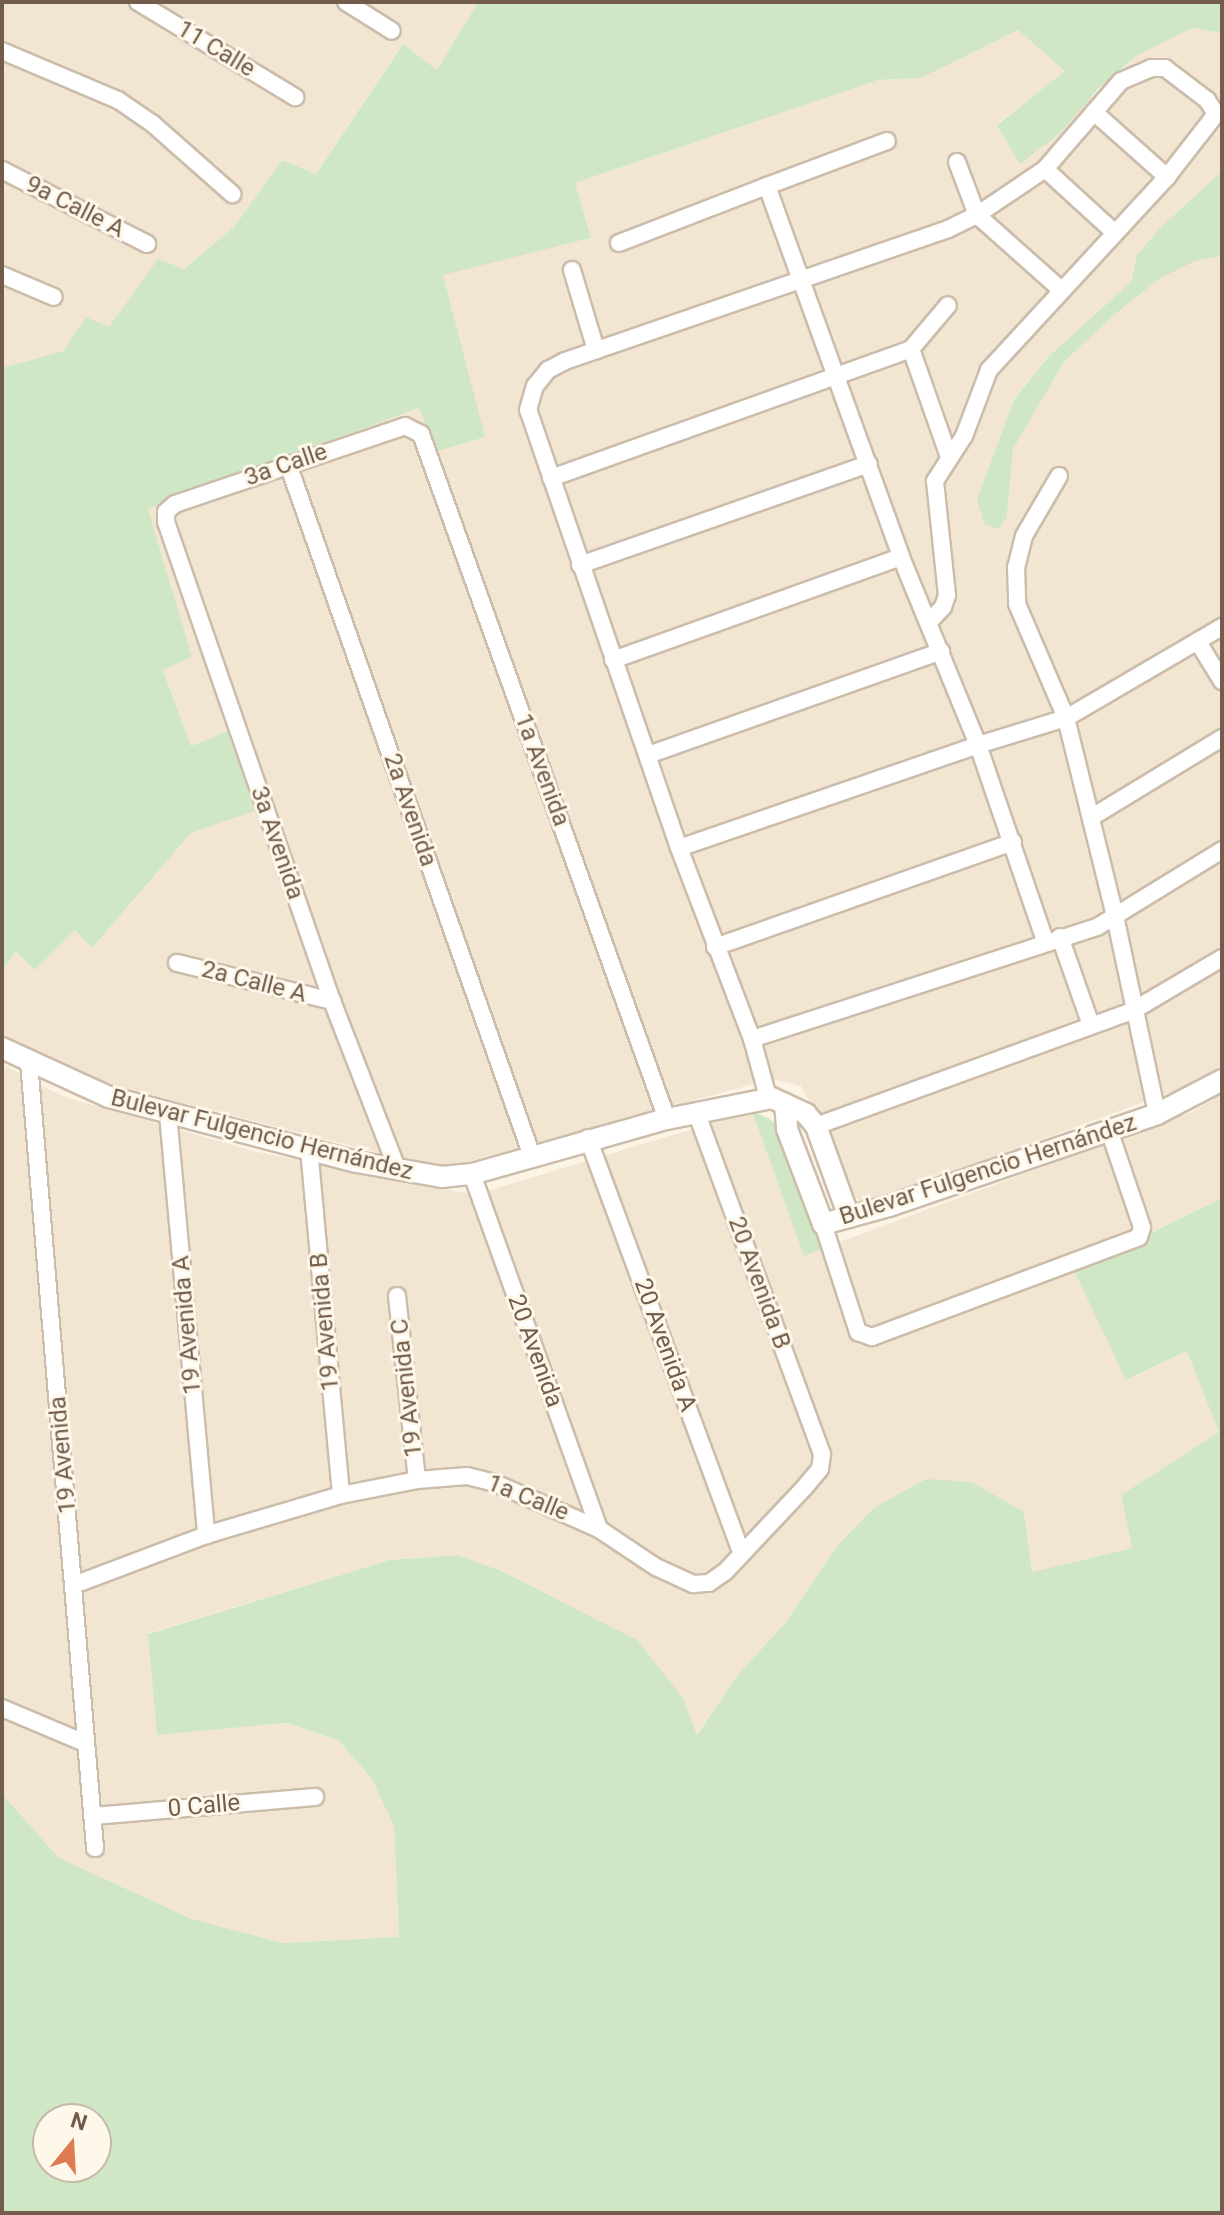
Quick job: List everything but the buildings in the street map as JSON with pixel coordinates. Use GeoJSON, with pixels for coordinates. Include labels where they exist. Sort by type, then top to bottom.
{"type":"FeatureCollection","features":[{"type":"Feature","properties":{"kind":"street","name":"11 Calle"},"geometry":{"type":"LineString","coordinates":[[138,2],[295,97]]}},
{"type":"Feature","properties":{"kind":"street"},"geometry":{"type":"LineString","coordinates":[[346,2],[392,31]]}},
{"type":"Feature","properties":{"kind":"street"},"geometry":{"type":"LineString","coordinates":[[2,51],[118,100],[153,124],[232,194]]}},
{"type":"Feature","properties":{"kind":"street"},"geometry":{"type":"LineString","coordinates":[[849,1217],[816,1126],[806,1114],[776,1101],[715,947],[528,410],[532,393],[538,379],[548,370],[596,350],[948,229],[977,215],[1045,169],[1121,81],[1158,66],[1165,68],[1207,100],[1216,114],[1167,177],[994,361],[964,436],[938,472],[935,491],[947,595],[943,607],[929,622]]}},
{"type":"Feature","properties":{"kind":"street"},"geometry":{"type":"LineString","coordinates":[[1094,112],[1167,177]]}},
{"type":"Feature","properties":{"kind":"street"},"geometry":{"type":"LineString","coordinates":[[619,243],[887,141]]}},
{"type":"Feature","properties":{"kind":"street"},"geometry":{"type":"LineString","coordinates":[[957,162],[977,215],[1060,289]]}},
{"type":"Feature","properties":{"kind":"street"},"geometry":{"type":"LineString","coordinates":[[1045,169],[1115,233]]}},
{"type":"Feature","properties":{"kind":"street","name":"9a Calle A"},"geometry":{"type":"LineString","coordinates":[[2,170],[147,244]]}},
{"type":"Feature","properties":{"kind":"street"},"geometry":{"type":"LineString","coordinates":[[767,186],[901,557],[978,745],[1013,842],[1091,1025]]}},
{"type":"Feature","properties":{"kind":"street"},"geometry":{"type":"LineString","coordinates":[[572,270],[596,350]]}},
{"type":"Feature","properties":{"kind":"street"},"geometry":{"type":"LineString","coordinates":[[2,275],[54,297]]}},
{"type":"Feature","properties":{"kind":"street"},"geometry":{"type":"LineString","coordinates":[[551,478],[911,349],[948,305]]}},
{"type":"Feature","properties":{"kind":"street"},"geometry":{"type":"LineString","coordinates":[[911,349],[949,457]]}},
{"type":"Feature","properties":{"kind":"street","name":"3a Calle"},"geometry":{"type":"LineString","coordinates":[[166,512],[175,504],[288,464],[410,426]]}},
{"type":"Feature","properties":{"kind":"street","name":"1a Avenida"},"geometry":{"type":"LineString","coordinates":[[410,426],[421,434],[667,1119]]}},
{"type":"Feature","properties":{"kind":"street","name":"2a Avenida"},"geometry":{"type":"LineString","coordinates":[[288,464],[532,1156]]}},
{"type":"Feature","properties":{"kind":"street"},"geometry":{"type":"LineString","coordinates":[[580,565],[869,464]]}},
{"type":"Feature","properties":{"kind":"street"},"geometry":{"type":"LineString","coordinates":[[1059,476],[1024,536],[1016,584],[1017,604],[1066,718],[1115,916],[1157,1114]]}},
{"type":"Feature","properties":{"kind":"street","name":"3a Avenida"},"geometry":{"type":"LineString","coordinates":[[166,512],[176,552],[332,1001],[398,1171]]}},
{"type":"Feature","properties":{"kind":"street"},"geometry":{"type":"LineString","coordinates":[[613,660],[901,557]]}},
{"type":"Feature","properties":{"kind":"street"},"geometry":{"type":"LineString","coordinates":[[679,848],[978,745],[1066,718],[1222,627]]}},
{"type":"Feature","properties":{"kind":"street"},"geometry":{"type":"LineString","coordinates":[[1198,642],[1222,681]]}},
{"type":"Feature","properties":{"kind":"street"},"geometry":{"type":"LineString","coordinates":[[648,755],[941,651]]}},
{"type":"Feature","properties":{"kind":"street"},"geometry":{"type":"LineString","coordinates":[[1092,817],[1222,738]]}},
{"type":"Feature","properties":{"kind":"street"},"geometry":{"type":"LineString","coordinates":[[715,947],[1013,842]]}},
{"type":"Feature","properties":{"kind":"street"},"geometry":{"type":"LineString","coordinates":[[752,1039],[1097,927],[1222,850]]}},
{"type":"Feature","properties":{"kind":"street"},"geometry":{"type":"LineString","coordinates":[[816,1126],[1134,1010],[1222,958]]}},
{"type":"Feature","properties":{"kind":"street","name":"2a Calle A"},"geometry":{"type":"LineString","coordinates":[[177,963],[332,1001]]}},
{"type":"Feature","properties":{"kind":"street","name":"Bulevar Fulgencio Hernández"},"geometry":{"type":"LineString","coordinates":[[2,1048],[109,1097],[398,1171],[442,1177],[472,1174],[588,1138],[696,1112],[776,1101],[823,1224],[1157,1114],[1222,1080]]}},
{"type":"Feature","properties":{"kind":"street","name":"19 Avenida"},"geometry":{"type":"LineString","coordinates":[[29,1062],[95,1848]]}},
{"type":"Feature","properties":{"kind":"street","name":"20 Avenida B"},"geometry":{"type":"LineString","coordinates":[[696,1112],[822,1454]]}},
{"type":"Feature","properties":{"kind":"street","name":"19 Avenida A"},"geometry":{"type":"LineString","coordinates":[[168,1114],[206,1535]]}},
{"type":"Feature","properties":{"kind":"street"},"geometry":{"type":"LineString","coordinates":[[823,1224],[858,1332],[872,1337],[1139,1237],[1142,1227],[1109,1130]]}},
{"type":"Feature","properties":{"kind":"street","name":"20 Avenida A"},"geometry":{"type":"LineString","coordinates":[[588,1138],[741,1552]]}},
{"type":"Feature","properties":{"kind":"street","name":"19 Avenida B"},"geometry":{"type":"LineString","coordinates":[[309,1149],[341,1495]]}},
{"type":"Feature","properties":{"kind":"street","name":"20 Avenida"},"geometry":{"type":"LineString","coordinates":[[472,1174],[599,1529]]}},
{"type":"Feature","properties":{"kind":"street","name":"19 Avenida C"},"geometry":{"type":"LineString","coordinates":[[397,1296],[417,1480]]}},
{"type":"Feature","properties":{"kind":"street","name":"1a Calle"},"geometry":{"type":"LineString","coordinates":[[74,1585],[206,1535],[341,1495],[417,1480],[481,1478],[599,1529],[656,1567],[693,1584],[709,1583],[725,1572],[804,1488],[820,1469],[822,1454]]}},
{"type":"Feature","properties":{"kind":"street"},"geometry":{"type":"LineString","coordinates":[[2,1708],[85,1743]]}},
{"type":"Feature","properties":{"kind":"street","name":"0 Calle"},"geometry":{"type":"LineString","coordinates":[[93,1816],[315,1797]]}},
{"type":"Feature","properties":{"kind":"shaded area"},"geometry":{"type":"Polygon","coordinates":[[[2,2],[478,2],[437,70],[402,45],[316,174],[282,160],[234,227],[184,269],[158,260],[109,328],[86,317],[63,351],[2,368],[2,2]]]}},
{"type":"Feature","properties":{"kind":"shaded area"},"geometry":{"type":"Polygon","coordinates":[[[1192,28],[1222,33],[1222,171],[1160,228],[1137,255],[1131,282],[1050,355],[1014,398],[977,499],[1007,517],[1013,449],[1064,362],[1114,315],[1159,279],[1195,261],[1222,256],[1222,1066],[1192,1084],[864,1205],[851,1193],[827,1135],[801,1086],[772,1079],[441,1169],[82,1077],[2,1037],[2,971],[16,951],[75,930],[92,948],[191,833],[255,811],[226,731],[191,746],[163,669],[191,657],[148,509],[420,408],[442,275],[591,238],[575,183],[878,80],[921,78],[1018,30],[1066,71],[997,124],[1020,163],[1136,56],[1192,28]]]}},
{"type":"Feature","properties":{"kind":"shaded area"},"geometry":{"type":"Polygon","coordinates":[[[2,1064],[64,1097],[253,1151],[474,1195],[752,1111],[804,1255],[1192,1112],[1222,1094],[1222,1198],[1074,1271],[1127,1380],[1188,1351],[1219,1432],[1121,1495],[1132,1548],[1032,1572],[1024,1512],[838,1545],[786,1622],[737,1676],[696,1735],[683,1698],[547,1596],[499,1570],[457,1555],[390,1560],[149,1633],[157,1735],[287,1723],[338,1740],[371,1779],[394,1826],[399,1937],[282,1943],[192,1919],[59,1858],[2,1794],[2,1064]]]}},
{"type":"Feature","properties":{"kind":"green space"},"geometry":{"type":"Polygon","coordinates":[[[478,2],[1222,2],[1222,33],[1192,28],[1136,56],[1098,89],[1060,133],[1020,164],[997,125],[1065,71],[1018,30],[921,78],[878,80],[575,183],[591,238],[443,275],[485,437],[437,451],[419,408],[148,509],[192,657],[163,670],[191,746],[227,731],[255,811],[191,833],[92,948],[75,930],[35,970],[16,951],[2,971],[2,368],[63,351],[86,317],[109,327],[158,259],[184,269],[234,227],[282,160],[316,174],[403,44],[437,70],[478,2]]]}},
{"type":"Feature","properties":{"kind":"green space"},"geometry":{"type":"Polygon","coordinates":[[[1222,171],[1222,256],[1195,261],[1159,279],[1114,315],[1064,362],[1013,449],[1007,517],[998,529],[984,524],[977,499],[1014,399],[1050,355],[1131,282],[1137,255],[1160,228],[1222,171]]]}},
{"type":"Feature","properties":{"kind":"green space"},"geometry":{"type":"Polygon","coordinates":[[[752,1111],[770,1119],[785,1133],[824,1248],[804,1256],[752,1111]]]}},
{"type":"Feature","properties":{"kind":"green space"},"geometry":{"type":"Polygon","coordinates":[[[1222,1198],[1222,2213],[2,2213],[2,1794],[59,1858],[192,1919],[282,1943],[399,1937],[394,1826],[371,1778],[338,1740],[287,1723],[157,1735],[148,1634],[390,1560],[457,1555],[499,1570],[637,1640],[683,1698],[697,1735],[737,1676],[786,1622],[838,1545],[875,1507],[926,1479],[972,1482],[1024,1512],[1032,1572],[1132,1548],[1121,1495],[1219,1432],[1187,1351],[1126,1380],[1074,1271],[1222,1198]]]}}]}
